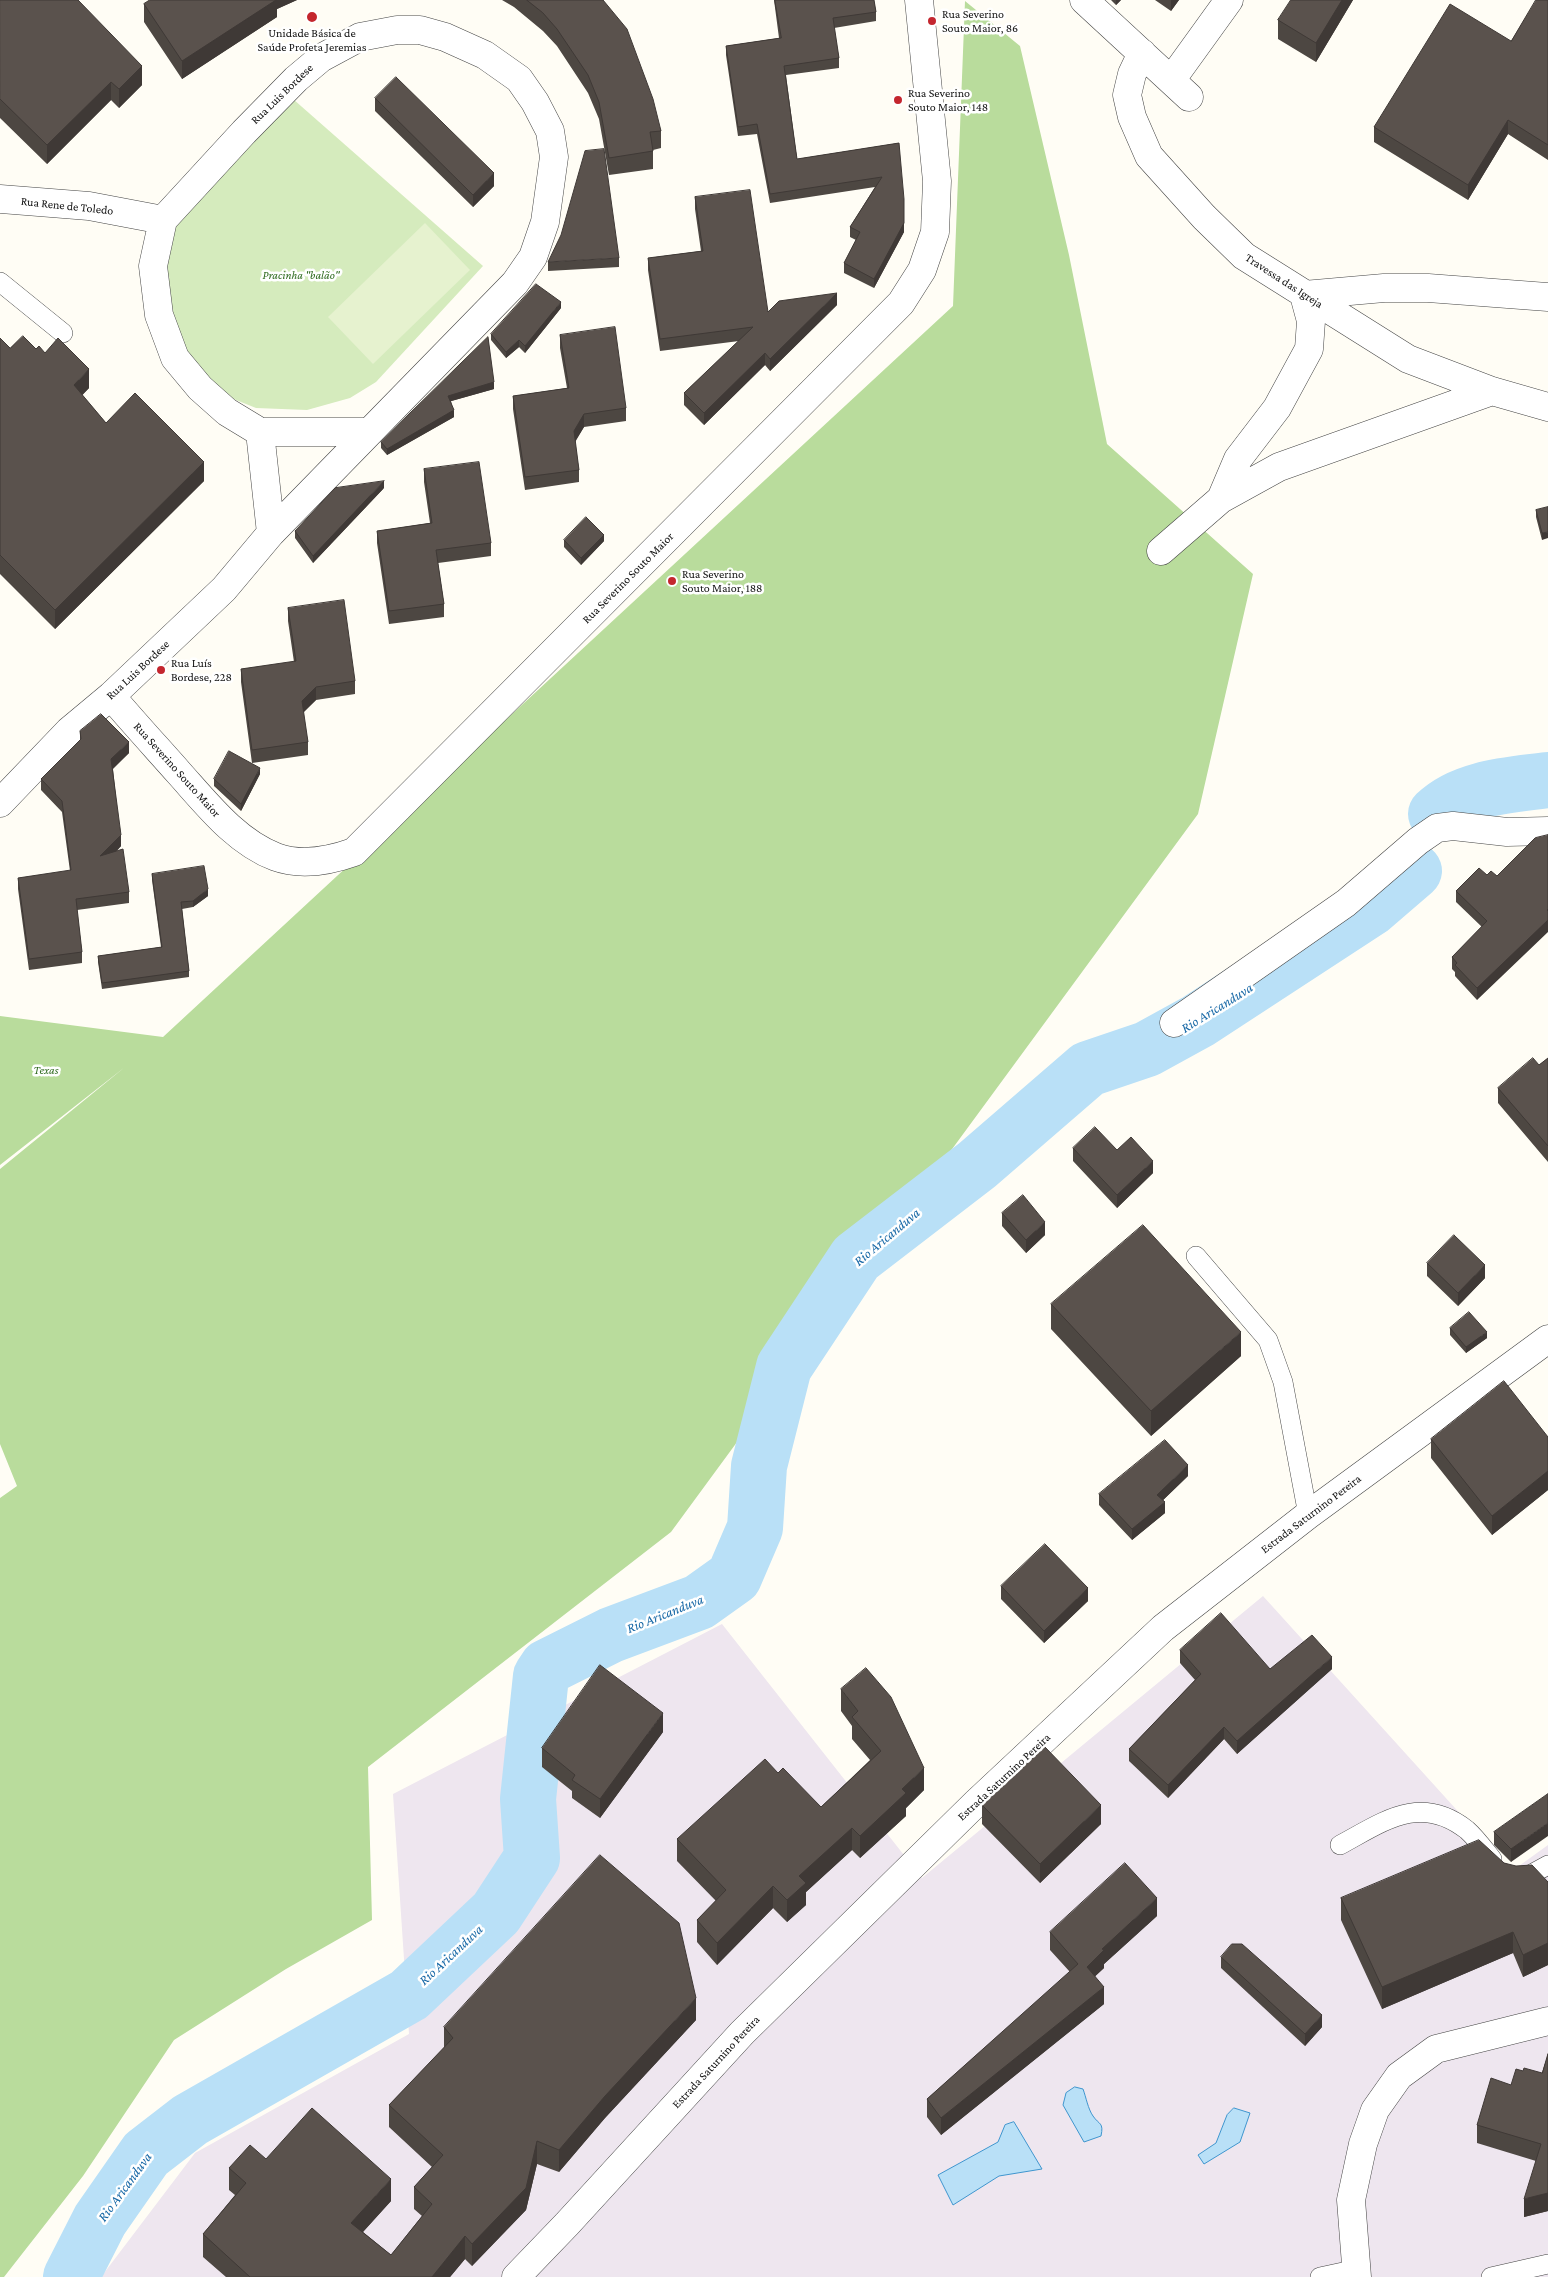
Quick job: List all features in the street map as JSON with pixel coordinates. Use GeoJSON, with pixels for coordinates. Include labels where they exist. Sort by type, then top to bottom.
{"type":"FeatureCollection","features":[{"type":"Feature","properties":{"kind":"street","name":"Rua Severino Souto Maior"},"geometry":{"type":"LineString","coordinates":[[110,696],[217,816],[253,845],[276,857],[298,861],[334,860],[354,852],[901,303],[922,270],[935,232],[937,181],[919,0]]}},
{"type":"Feature","properties":{"kind":"street"},"geometry":{"type":"LineString","coordinates":[[1084,0],[1180,88],[1229,0]]}},
{"type":"Feature","properties":{"kind":"street","name":"Rua Luis Bordese"},"geometry":{"type":"LineString","coordinates":[[0,802],[69,731],[110,696],[224,589],[271,533],[516,283],[533,257],[545,222],[554,157],[550,131],[535,102],[519,79],[485,55],[445,37],[420,30],[397,30],[360,37],[321,58],[296,79],[201,176],[163,220],[153,266],[159,315],[175,358],[200,388],[227,412],[260,432]]}},
{"type":"Feature","properties":{"kind":"street","name":"Travessa das Igreja"},"geometry":{"type":"LineString","coordinates":[[1142,53],[1132,74],[1127,95],[1132,117],[1149,156],[1204,217],[1244,256],[1408,359],[1492,391],[1548,408]]}},
{"type":"Feature","properties":{"kind":"street","name":"Rua Rene de Toledo"},"geometry":{"type":"LineString","coordinates":[[0,199],[89,206],[163,220]]}},
{"type":"Feature","properties":{"kind":"street"},"geometry":{"type":"LineString","coordinates":[[1221,499],[1238,458],[1277,408],[1309,349],[1311,321],[1304,295],[1393,288],[1548,297]]}},
{"type":"Feature","properties":{"kind":"street"},"geometry":{"type":"LineString","coordinates":[[1161,551],[1221,499],[1279,467],[1492,391]]}},
{"type":"Feature","properties":{"kind":"street"},"geometry":{"type":"LineString","coordinates":[[271,533],[260,432],[369,432]]}},
{"type":"Feature","properties":{"kind":"street"},"geometry":{"type":"LineString","coordinates":[[1174,1023],[1346,903],[1418,841],[1437,828],[1453,826],[1507,832],[1548,831]]}},
{"type":"Feature","properties":{"kind":"street","name":"Estrada Saturnino Pereira"},"geometry":{"type":"LineString","coordinates":[[516,2277],[742,2033],[976,1803],[1163,1628],[1308,1515],[1548,1339]]}},
{"type":"Feature","properties":{"kind":"street"},"geometry":{"type":"LineString","coordinates":[[1357,2273],[1351,2200],[1363,2144],[1375,2110],[1399,2076],[1436,2049],[1548,2021]]}},
{"type":"Feature","properties":{"kind":"lane"},"geometry":{"type":"LineString","coordinates":[[0,282],[63,333]]}},
{"type":"Feature","properties":{"kind":"lane"},"geometry":{"type":"LineString","coordinates":[[1196,1256],[1268,1340],[1284,1382],[1308,1515]]}},
{"type":"Feature","properties":{"kind":"lane"},"geometry":{"type":"LineString","coordinates":[[1340,1845],[1394,1816],[1410,1811],[1432,1812],[1456,1822],[1468,1831],[1499,1866],[1516,1878],[1526,1877],[1548,1865]]}},
{"type":"Feature","properties":{"kind":"lane"},"geometry":{"type":"LineString","coordinates":[[1491,2277],[1548,2264]]}},
{"type":"Feature","properties":{"kind":"lane"},"geometry":{"type":"LineString","coordinates":[[1320,2277],[1357,2273]]}},
{"type":"Feature","properties":{"kind":"shaded area"},"geometry":{"type":"Polygon","coordinates":[[[1263,1596],[1512,1871],[1548,1845],[1548,2277],[101,2277],[195,2153],[409,2034],[393,1794],[722,1624],[922,1878],[1263,1596]]]}},
{"type":"Feature","properties":{"kind":"green space","name":"Texas"},"geometry":{"type":"Polygon","coordinates":[[[965,1],[1020,46],[1069,255],[1107,444],[1253,574],[1198,814],[671,1532],[368,1767],[372,1920],[286,1969],[174,2040],[83,2176],[4,2277],[0,2277],[0,1498],[17,1486],[0,1444],[0,1169],[125,1067],[0,1165],[0,1016],[163,1037],[953,306],[965,1]]]}},
{"type":"Feature","properties":{"kind":"green space","name":"Pracinha \"balão\""},"geometry":{"type":"Polygon","coordinates":[[[293,99],[483,266],[376,382],[350,398],[307,410],[256,408],[221,394],[192,369],[163,299],[166,259],[177,223],[293,99]]]}},
{"type":"Feature","properties":{"kind":"green space"},"geometry":{"type":"Polygon","coordinates":[[[425,223],[470,270],[373,364],[328,317],[425,223]]]}},
{"type":"Feature","properties":{"kind":"water"},"geometry":{"type":"Polygon","coordinates":[[[1075,2087],[1083,2089],[1091,2113],[1102,2128],[1101,2136],[1084,2142],[1063,2105],[1066,2093],[1075,2087]]]}},
{"type":"Feature","properties":{"kind":"water"},"geometry":{"type":"Polygon","coordinates":[[[1234,2108],[1250,2113],[1240,2142],[1204,2164],[1198,2155],[1216,2143],[1227,2115],[1234,2108]]]}},
{"type":"Feature","properties":{"kind":"water"},"geometry":{"type":"Polygon","coordinates":[[[1014,2122],[1042,2169],[999,2176],[953,2205],[938,2175],[998,2142],[1005,2125],[1014,2122]]]}},
{"type":"Feature","properties":{"kind":"building"},"geometry":{"type":"Polygon","coordinates":[[[0,0],[78,0],[142,66],[119,89],[111,82],[47,145],[0,99],[0,0]]]}},
{"type":"Feature","properties":{"kind":"building"},"geometry":{"type":"Polygon","coordinates":[[[150,0],[276,0],[182,61],[144,4],[150,0]]]}},
{"type":"Feature","properties":{"kind":"building"},"geometry":{"type":"Polygon","coordinates":[[[527,0],[603,0],[627,29],[653,99],[661,131],[650,132],[653,151],[609,158],[599,102],[588,75],[557,29],[543,13],[527,0]]]}},
{"type":"Feature","properties":{"kind":"building"},"geometry":{"type":"Polygon","coordinates":[[[775,0],[874,0],[876,12],[833,18],[839,58],[784,66],[797,159],[899,143],[904,223],[874,279],[844,263],[860,232],[850,227],[882,177],[770,194],[757,124],[738,127],[726,46],[781,38],[775,0]]]}},
{"type":"Feature","properties":{"kind":"building"},"geometry":{"type":"Polygon","coordinates":[[[1291,0],[1342,0],[1316,43],[1278,20],[1291,0]]]}},
{"type":"Feature","properties":{"kind":"building"},"geometry":{"type":"Polygon","coordinates":[[[1536,0],[1548,0],[1548,145],[1508,120],[1468,185],[1374,127],[1450,4],[1511,41],[1536,0]]]}},
{"type":"Feature","properties":{"kind":"building"},"geometry":{"type":"Polygon","coordinates":[[[396,77],[494,173],[473,195],[375,98],[396,77]]]}},
{"type":"Feature","properties":{"kind":"building"},"geometry":{"type":"Polygon","coordinates":[[[604,149],[619,258],[548,262],[561,235],[585,151],[604,149]]]}},
{"type":"Feature","properties":{"kind":"building"},"geometry":{"type":"Polygon","coordinates":[[[750,190],[768,312],[779,301],[837,293],[770,359],[765,353],[704,413],[684,393],[753,327],[660,339],[648,258],[703,251],[695,197],[750,190]]]}},
{"type":"Feature","properties":{"kind":"building"},"geometry":{"type":"Polygon","coordinates":[[[536,284],[561,302],[525,346],[519,340],[506,352],[491,334],[536,284]]]}},
{"type":"Feature","properties":{"kind":"building"},"geometry":{"type":"Polygon","coordinates":[[[615,327],[626,408],[584,414],[574,431],[579,470],[525,477],[513,396],[569,388],[560,335],[615,327]]]}},
{"type":"Feature","properties":{"kind":"building"},"geometry":{"type":"Polygon","coordinates":[[[23,336],[36,349],[39,346],[45,353],[58,338],[89,369],[74,385],[106,423],[135,393],[204,462],[55,610],[0,555],[0,338],[10,348],[23,336]]]}},
{"type":"Feature","properties":{"kind":"building"},"geometry":{"type":"Polygon","coordinates":[[[488,337],[494,382],[448,396],[454,410],[387,449],[381,442],[488,337]]]}},
{"type":"Feature","properties":{"kind":"building"},"geometry":{"type":"Polygon","coordinates":[[[479,462],[491,543],[436,550],[444,604],[389,611],[377,531],[432,523],[424,469],[479,462]]]}},
{"type":"Feature","properties":{"kind":"building"},"geometry":{"type":"Polygon","coordinates":[[[384,481],[313,556],[295,531],[335,488],[384,481]]]}},
{"type":"Feature","properties":{"kind":"building"},"geometry":{"type":"Polygon","coordinates":[[[1548,507],[1548,532],[1542,533],[1536,510],[1548,507]]]}},
{"type":"Feature","properties":{"kind":"building"},"geometry":{"type":"Polygon","coordinates":[[[586,517],[604,535],[581,558],[564,540],[586,517]]]}},
{"type":"Feature","properties":{"kind":"building"},"geometry":{"type":"Polygon","coordinates":[[[344,600],[355,681],[316,687],[302,701],[308,742],[252,750],[241,669],[296,661],[288,608],[344,600]]]}},
{"type":"Feature","properties":{"kind":"building"},"geometry":{"type":"Polygon","coordinates":[[[101,714],[129,742],[111,759],[121,835],[100,856],[123,849],[129,892],[76,899],[82,952],[29,959],[18,878],[71,870],[62,801],[41,779],[81,739],[80,731],[101,714]]]}},
{"type":"Feature","properties":{"kind":"building"},"geometry":{"type":"Polygon","coordinates":[[[229,751],[260,768],[241,804],[214,779],[229,751]]]}},
{"type":"Feature","properties":{"kind":"building"},"geometry":{"type":"Polygon","coordinates":[[[1548,835],[1548,920],[1477,988],[1455,965],[1457,963],[1452,957],[1487,921],[1456,891],[1479,868],[1487,875],[1491,871],[1497,876],[1535,838],[1548,835]]]}},
{"type":"Feature","properties":{"kind":"building"},"geometry":{"type":"Polygon","coordinates":[[[204,866],[208,889],[193,901],[181,902],[189,971],[102,983],[98,956],[162,947],[152,874],[204,866]]]}},
{"type":"Feature","properties":{"kind":"building"},"geometry":{"type":"Polygon","coordinates":[[[1533,1058],[1539,1065],[1548,1058],[1548,1146],[1498,1088],[1533,1058]]]}},
{"type":"Feature","properties":{"kind":"building"},"geometry":{"type":"Polygon","coordinates":[[[1095,1127],[1117,1150],[1131,1137],[1153,1161],[1117,1195],[1073,1148],[1095,1127]]]}},
{"type":"Feature","properties":{"kind":"building"},"geometry":{"type":"Polygon","coordinates":[[[1023,1195],[1045,1222],[1026,1240],[1002,1213],[1023,1195]]]}},
{"type":"Feature","properties":{"kind":"building"},"geometry":{"type":"Polygon","coordinates":[[[1143,1225],[1241,1332],[1151,1411],[1051,1304],[1143,1225]]]}},
{"type":"Feature","properties":{"kind":"building"},"geometry":{"type":"Polygon","coordinates":[[[1454,1235],[1485,1265],[1458,1293],[1427,1263],[1454,1235]]]}},
{"type":"Feature","properties":{"kind":"building"},"geometry":{"type":"Polygon","coordinates":[[[1469,1312],[1487,1332],[1466,1347],[1450,1328],[1469,1312]]]}},
{"type":"Feature","properties":{"kind":"building"},"geometry":{"type":"Polygon","coordinates":[[[1504,1381],[1548,1437],[1548,1471],[1492,1516],[1431,1439],[1504,1381]]]}},
{"type":"Feature","properties":{"kind":"building"},"geometry":{"type":"Polygon","coordinates":[[[1165,1440],[1188,1465],[1157,1495],[1165,1502],[1132,1529],[1099,1494],[1165,1440]]]}},
{"type":"Feature","properties":{"kind":"building"},"geometry":{"type":"Polygon","coordinates":[[[1045,1544],[1088,1588],[1044,1631],[1001,1586],[1045,1544]]]}},
{"type":"Feature","properties":{"kind":"building"},"geometry":{"type":"Polygon","coordinates":[[[1221,1613],[1270,1669],[1312,1635],[1332,1657],[1237,1741],[1224,1727],[1168,1785],[1129,1749],[1201,1674],[1180,1650],[1221,1613]]]}},
{"type":"Feature","properties":{"kind":"building"},"geometry":{"type":"Polygon","coordinates":[[[600,1665],[663,1713],[600,1799],[572,1780],[575,1775],[542,1748],[600,1665]]]}},
{"type":"Feature","properties":{"kind":"building"},"geometry":{"type":"Polygon","coordinates":[[[866,1668],[891,1697],[924,1768],[902,1789],[906,1793],[860,1836],[852,1828],[799,1876],[806,1883],[787,1900],[773,1886],[717,1943],[697,1920],[726,1890],[677,1839],[765,1759],[778,1773],[783,1768],[821,1807],[881,1751],[852,1717],[858,1711],[841,1689],[866,1668]]]}},
{"type":"Feature","properties":{"kind":"building"},"geometry":{"type":"Polygon","coordinates":[[[1044,1746],[1101,1805],[1040,1864],[982,1805],[1044,1746]]]}},
{"type":"Feature","properties":{"kind":"building"},"geometry":{"type":"Polygon","coordinates":[[[1548,1794],[1548,1823],[1511,1849],[1494,1832],[1548,1794]]]}},
{"type":"Feature","properties":{"kind":"building"},"geometry":{"type":"Polygon","coordinates":[[[1479,1840],[1504,1863],[1516,1866],[1532,1865],[1548,1882],[1548,1943],[1523,1955],[1513,1932],[1382,1987],[1341,1898],[1479,1840]]]}},
{"type":"Feature","properties":{"kind":"building"},"geometry":{"type":"Polygon","coordinates":[[[600,1855],[679,1923],[696,1998],[605,2096],[559,2150],[537,2141],[526,2188],[472,2244],[465,2236],[432,2277],[250,2277],[203,2234],[246,2183],[229,2168],[250,2145],[266,2159],[312,2108],[391,2179],[351,2223],[391,2255],[432,2204],[414,2187],[443,2155],[389,2105],[453,2038],[444,2027],[600,1855]]]}},
{"type":"Feature","properties":{"kind":"building"},"geometry":{"type":"Polygon","coordinates":[[[1125,1863],[1157,1898],[1102,1949],[1104,1950],[1087,1967],[1104,1987],[941,2118],[927,2099],[1078,1964],[1050,1932],[1125,1863]]]}},
{"type":"Feature","properties":{"kind":"building"},"geometry":{"type":"Polygon","coordinates":[[[1232,1944],[1242,1944],[1322,2015],[1305,2034],[1221,1957],[1232,1944]]]}},
{"type":"Feature","properties":{"kind":"building"},"geometry":{"type":"Polygon","coordinates":[[[1548,2054],[1548,2193],[1524,2199],[1541,2144],[1477,2125],[1491,2078],[1511,2085],[1516,2069],[1523,2071],[1524,2068],[1542,2073],[1548,2054]]]}},
{"type":"Feature","properties":{"kind":"waterway","name":"Rio Aricanduva"},"geometry":{"type":"LineString","coordinates":[[1436,814],[1447,805],[1474,793],[1504,786],[1548,780]]}},
{"type":"Feature","properties":{"kind":"waterway","name":"Rio Aricanduva"},"geometry":{"type":"LineString","coordinates":[[71,2277],[100,2220],[146,2154],[190,2120],[409,1995],[496,1913],[532,1858],[528,1799],[541,1676],[547,1667],[611,1635],[699,1602],[734,1577],[755,1528],[759,1466],[784,1367],[856,1258],[977,1165],[1088,1069],[1147,1049],[1198,1021],[1371,908],[1414,871]]}},
{"type":"Feature","properties":{"kind":"place","name":"Unidade Básica de Saúde Profeta Jeremias"},"geometry":{"type":"Point","coordinates":[312,17]}},
{"type":"Feature","properties":{"kind":"place","name":"Rua Severino Souto Maior, 86"},"geometry":{"type":"Point","coordinates":[932,21]}},
{"type":"Feature","properties":{"kind":"place","name":"Rua Severino Souto Maior, 148"},"geometry":{"type":"Point","coordinates":[898,100]}},
{"type":"Feature","properties":{"kind":"place","name":"Rua Severino Souto Maior, 188"},"geometry":{"type":"Point","coordinates":[672,581]}},
{"type":"Feature","properties":{"kind":"place","name":"Rua Luís Bordese, 228"},"geometry":{"type":"Point","coordinates":[161,670]}}]}
